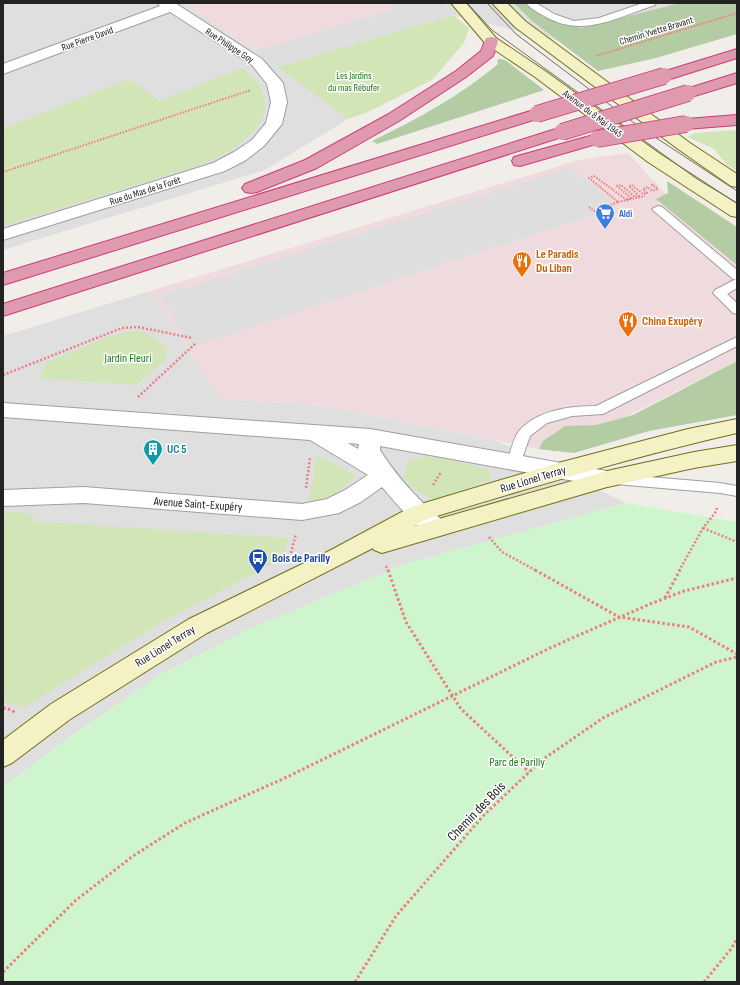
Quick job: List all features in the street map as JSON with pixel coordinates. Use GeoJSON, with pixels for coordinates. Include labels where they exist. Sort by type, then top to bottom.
{"type":"FeatureCollection","features":[{"type":"Feature","properties":{"kind":"highway"},"geometry":{"type":"LineString","coordinates":[[3,279],[196,206],[268,183],[311,164],[393,118],[461,74],[488,53],[491,40]]}},
{"type":"Feature","properties":{"kind":"highway"},"geometry":{"type":"LineString","coordinates":[[3,279],[737,53]]}},
{"type":"Feature","properties":{"kind":"highway"},"geometry":{"type":"LineString","coordinates":[[3,310],[562,132],[737,78]]}},
{"type":"Feature","properties":{"kind":"highway"},"geometry":{"type":"LineString","coordinates":[[298,217],[474,174],[597,139],[686,124],[737,120]]}},
{"type":"Feature","properties":{"kind":"main road","name":"Avenue du 8 Mai 1945"},"geometry":{"type":"LineString","coordinates":[[458,3],[491,40],[654,158],[737,212]]}},
{"type":"Feature","properties":{"kind":"main road"},"geometry":{"type":"LineString","coordinates":[[499,3],[520,24],[684,146],[737,182]]}},
{"type":"Feature","properties":{"kind":"main road","name":"Rue Lionel Terray"},"geometry":{"type":"LineString","coordinates":[[3,755],[60,712],[198,626],[339,556],[419,513],[558,471],[688,437],[737,426]]}},
{"type":"Feature","properties":{"kind":"main road","name":"Rue Lionel Terray"},"geometry":{"type":"LineString","coordinates":[[339,556],[607,479],[694,460],[737,453]]}},
{"type":"Feature","properties":{"kind":"street","name":"Rue Pierre David"},"geometry":{"type":"LineString","coordinates":[[3,69],[168,5]]}},
{"type":"Feature","properties":{"kind":"street","name":"Rue Philippe Goy"},"geometry":{"type":"LineString","coordinates":[[168,5],[257,62],[275,83],[279,102],[274,124]]}},
{"type":"Feature","properties":{"kind":"street","name":"Rue du Mas de la Forêt"},"geometry":{"type":"LineString","coordinates":[[3,235],[219,167],[240,156],[258,143],[274,124]]}},
{"type":"Feature","properties":{"kind":"street"},"geometry":{"type":"LineString","coordinates":[[3,410],[370,437],[607,479]]}},
{"type":"Feature","properties":{"kind":"street"},"geometry":{"type":"LineString","coordinates":[[313,432],[384,475]]}},
{"type":"Feature","properties":{"kind":"street"},"geometry":{"type":"LineString","coordinates":[[370,437],[369,450],[384,475],[419,513],[436,528]]}},
{"type":"Feature","properties":{"kind":"street","name":"Avenue Saint-Exupéry"},"geometry":{"type":"LineString","coordinates":[[3,498],[84,495],[302,512],[331,507],[353,496],[384,475]]}},
{"type":"Feature","properties":{"kind":"lane"},"geometry":{"type":"LineString","coordinates":[[530,3],[560,20],[574,24],[590,23],[652,3]]}},
{"type":"Feature","properties":{"kind":"lane"},"geometry":{"type":"LineString","coordinates":[[658,209],[737,276]]}},
{"type":"Feature","properties":{"kind":"lane"},"geometry":{"type":"LineString","coordinates":[[737,283],[719,293],[737,310]]}},
{"type":"Feature","properties":{"kind":"lane"},"geometry":{"type":"LineString","coordinates":[[514,463],[524,434],[542,420],[572,411],[598,411],[737,341]]}},
{"type":"Feature","properties":{"kind":"lane"},"geometry":{"type":"LineString","coordinates":[[607,479],[720,488],[737,491]]}},
{"type":"Feature","properties":{"kind":"path","name":"Chemin Yvette Bravant"},"geometry":{"type":"LineString","coordinates":[[590,57],[737,13]]}},
{"type":"Feature","properties":{"kind":"path"},"geometry":{"type":"LineString","coordinates":[[3,172],[251,90]]}},
{"type":"Feature","properties":{"kind":"path"},"geometry":{"type":"LineString","coordinates":[[658,189],[652,185],[677,173]]}},
{"type":"Feature","properties":{"kind":"path"},"geometry":{"type":"LineString","coordinates":[[618,202],[589,178],[594,176],[627,200],[631,198],[617,186],[621,185],[635,197],[639,196],[629,186],[632,185],[643,194],[648,193],[643,189],[648,187],[652,191],[658,189]]}},
{"type":"Feature","properties":{"kind":"path"},"geometry":{"type":"LineString","coordinates":[[589,207],[594,211],[618,202],[660,191],[658,189]]}},
{"type":"Feature","properties":{"kind":"path"},"geometry":{"type":"LineString","coordinates":[[3,375],[122,328],[138,327],[192,338]]}},
{"type":"Feature","properties":{"kind":"path"},"geometry":{"type":"LineString","coordinates":[[138,397],[196,343]]}},
{"type":"Feature","properties":{"kind":"path"},"geometry":{"type":"LineString","coordinates":[[664,599],[703,528],[716,513],[720,488]]}},
{"type":"Feature","properties":{"kind":"path"},"geometry":{"type":"LineString","coordinates":[[474,518],[502,552],[619,618],[689,627],[737,655]]}},
{"type":"Feature","properties":{"kind":"path"},"geometry":{"type":"LineString","coordinates":[[703,528],[737,542]]}},
{"type":"Feature","properties":{"kind":"path"},"geometry":{"type":"LineString","coordinates":[[388,571],[406,622],[461,708],[529,772]]}},
{"type":"Feature","properties":{"kind":"path"},"geometry":{"type":"LineString","coordinates":[[3,972],[75,901],[133,856],[185,824],[287,777],[552,647],[684,591],[737,578]]}},
{"type":"Feature","properties":{"kind":"path","name":"Chemin des Bois"},"geometry":{"type":"LineString","coordinates":[[355,982],[396,916],[484,815],[542,760],[603,718],[716,662],[737,655]]}},
{"type":"Feature","properties":{"kind":"path"},"geometry":{"type":"LineString","coordinates":[[704,982],[731,949],[737,939]]}},
{"type":"Feature","properties":{"kind":"shaded area"},"geometry":{"type":"Polygon","coordinates":[[[3,3],[183,3],[277,67],[348,119],[265,170],[3,250],[3,3]]]}},
{"type":"Feature","properties":{"kind":"shaded area"},"geometry":{"type":"Polygon","coordinates":[[[183,3],[444,3],[453,15],[277,67],[183,3]]]}},
{"type":"Feature","properties":{"kind":"shaded area"},"geometry":{"type":"Polygon","coordinates":[[[391,3],[442,3],[453,15],[277,67],[254,51],[396,9],[391,3]]]}},
{"type":"Feature","properties":{"kind":"shaded area"},"geometry":{"type":"Polygon","coordinates":[[[444,3],[694,3],[576,45],[453,15],[444,3]]]}},
{"type":"Feature","properties":{"kind":"shaded area"},"geometry":{"type":"Polygon","coordinates":[[[628,153],[663,191],[737,263],[737,361],[555,452],[323,406],[221,399],[150,291],[579,160],[628,153]]]}},
{"type":"Feature","properties":{"kind":"shaded area"},"geometry":{"type":"Polygon","coordinates":[[[572,167],[617,207],[192,347],[160,296],[572,167]]]}},
{"type":"Feature","properties":{"kind":"shaded area"},"geometry":{"type":"Polygon","coordinates":[[[150,291],[221,399],[323,406],[498,441],[626,503],[402,565],[247,630],[163,673],[75,733],[3,787],[3,336],[150,291]]]}},
{"type":"Feature","properties":{"kind":"green space"},"geometry":{"type":"Polygon","coordinates":[[[514,3],[525,3],[544,14],[581,28],[680,3],[737,3],[737,34],[656,58],[598,71],[532,21],[514,3]]]}},
{"type":"Feature","properties":{"kind":"green space","name":"Les Jardins du mas Rébufer"},"geometry":{"type":"Polygon","coordinates":[[[453,15],[469,28],[464,43],[432,80],[366,113],[348,119],[277,67],[453,15]]]}},
{"type":"Feature","properties":{"kind":"green space"},"geometry":{"type":"Polygon","coordinates":[[[497,60],[505,60],[544,90],[377,144],[372,141],[453,97],[484,76],[498,64],[497,60]]]}},
{"type":"Feature","properties":{"kind":"green space"},"geometry":{"type":"Polygon","coordinates":[[[242,68],[259,86],[265,102],[264,113],[259,124],[241,143],[209,162],[3,226],[3,129],[129,79],[160,101],[242,68]]]}},
{"type":"Feature","properties":{"kind":"green space"},"geometry":{"type":"Polygon","coordinates":[[[737,130],[737,171],[727,165],[714,149],[688,137],[694,133],[737,130]]]}},
{"type":"Feature","properties":{"kind":"green space"},"geometry":{"type":"Polygon","coordinates":[[[667,181],[737,227],[737,265],[656,199],[668,193],[667,181]]]}},
{"type":"Feature","properties":{"kind":"green space","name":"Jardin Fleuri"},"geometry":{"type":"Polygon","coordinates":[[[133,331],[145,332],[167,348],[166,360],[137,385],[39,378],[45,363],[109,336],[133,331]]]}},
{"type":"Feature","properties":{"kind":"green space"},"geometry":{"type":"Polygon","coordinates":[[[737,361],[737,415],[649,431],[574,453],[539,449],[543,441],[565,426],[596,425],[633,415],[737,361]]]}},
{"type":"Feature","properties":{"kind":"green space"},"geometry":{"type":"Polygon","coordinates":[[[426,456],[440,457],[490,470],[491,479],[434,500],[418,492],[404,478],[405,469],[410,462],[417,458],[426,456]]]}},
{"type":"Feature","properties":{"kind":"green space"},"geometry":{"type":"Polygon","coordinates":[[[317,457],[332,462],[356,476],[335,494],[316,501],[309,501],[317,457]]]}},
{"type":"Feature","properties":{"kind":"green space","name":"Parc de Parilly"},"geometry":{"type":"Polygon","coordinates":[[[626,503],[737,522],[737,982],[3,982],[3,787],[75,733],[163,673],[247,630],[402,565],[626,503]]]}},
{"type":"Feature","properties":{"kind":"green space"},"geometry":{"type":"Polygon","coordinates":[[[14,512],[34,515],[31,521],[289,538],[281,561],[267,566],[157,625],[25,707],[3,702],[3,513],[14,512]]]}},
{"type":"Feature","properties":{"kind":"tram line"},"geometry":{"type":"LineString","coordinates":[[467,3],[492,30],[697,179],[737,203]]}},
{"type":"Feature","properties":{"kind":"tram line"},"geometry":{"type":"LineString","coordinates":[[487,3],[516,34],[638,126],[737,191]]}},
{"type":"Feature","properties":{"kind":"place","name":"Aldi"},"geometry":{"type":"Point","coordinates":[605,230]}},
{"type":"Feature","properties":{"kind":"place","name":"Le Paradis Du Liban"},"geometry":{"type":"Point","coordinates":[522,278]}},
{"type":"Feature","properties":{"kind":"place","name":"China Exupéry"},"geometry":{"type":"Point","coordinates":[628,338]}},
{"type":"Feature","properties":{"kind":"place","name":"UC 5"},"geometry":{"type":"Point","coordinates":[153,466]}},
{"type":"Feature","properties":{"kind":"place","name":"Bois de Parilly"},"geometry":{"type":"Point","coordinates":[258,575]}}]}
